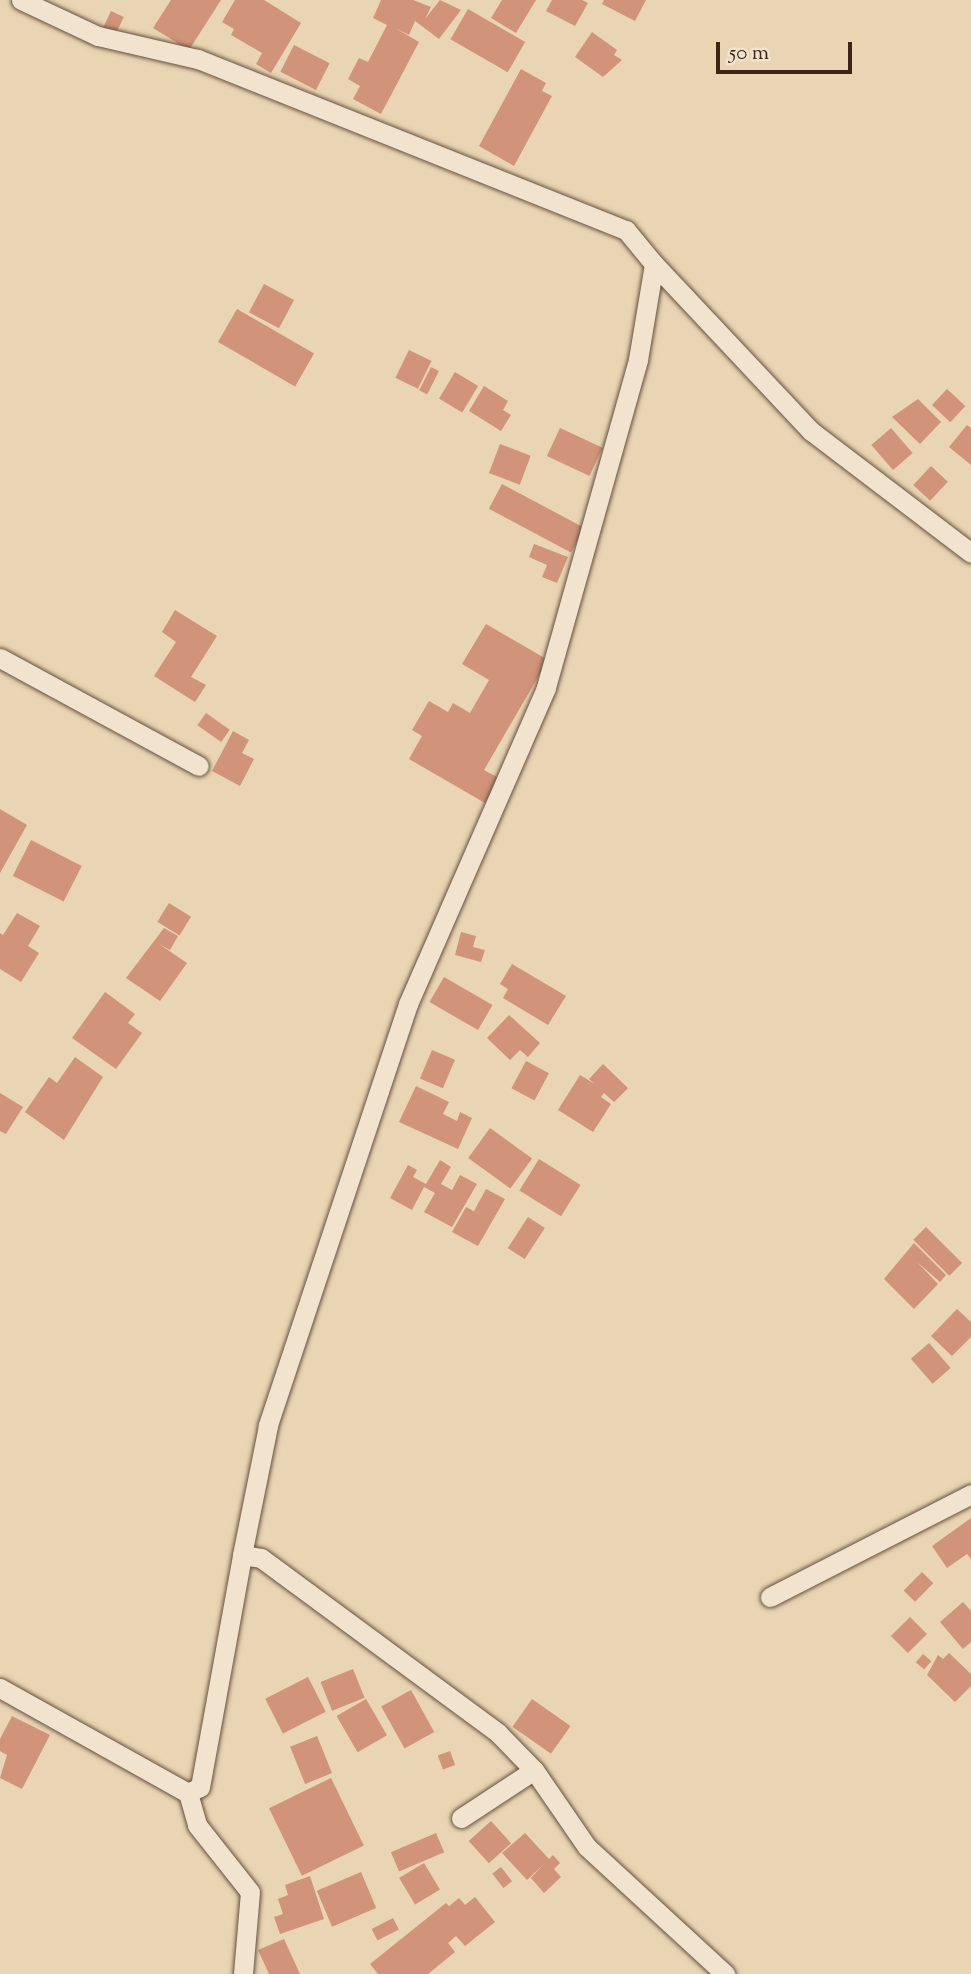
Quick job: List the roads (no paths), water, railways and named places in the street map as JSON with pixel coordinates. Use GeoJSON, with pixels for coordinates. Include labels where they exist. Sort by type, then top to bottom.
{"type":"FeatureCollection","features":[{"type":"Feature","properties":{"kind":"street"},"geometry":{"type":"LineString","coordinates":[[21,0],[98,36],[198,59],[626,230],[654,264],[811,431],[971,553]]}},
{"type":"Feature","properties":{"kind":"street"},"geometry":{"type":"LineString","coordinates":[[188,1793],[200,1787],[268,1426],[408,1004],[545,688],[638,360],[654,264]]}},
{"type":"Feature","properties":{"kind":"street"},"geometry":{"type":"LineString","coordinates":[[0,658],[199,766]]}},
{"type":"Feature","properties":{"kind":"street"},"geometry":{"type":"LineString","coordinates":[[770,1597],[971,1494]]}},
{"type":"Feature","properties":{"kind":"street"},"geometry":{"type":"LineString","coordinates":[[242,1555],[261,1558],[498,1733],[534,1770],[587,1847],[725,1974]]}},
{"type":"Feature","properties":{"kind":"street"},"geometry":{"type":"LineString","coordinates":[[0,1688],[188,1793],[197,1825],[250,1892],[243,1974]]}},
{"type":"Feature","properties":{"kind":"street"},"geometry":{"type":"LineString","coordinates":[[461,1818],[534,1770]]}}]}
